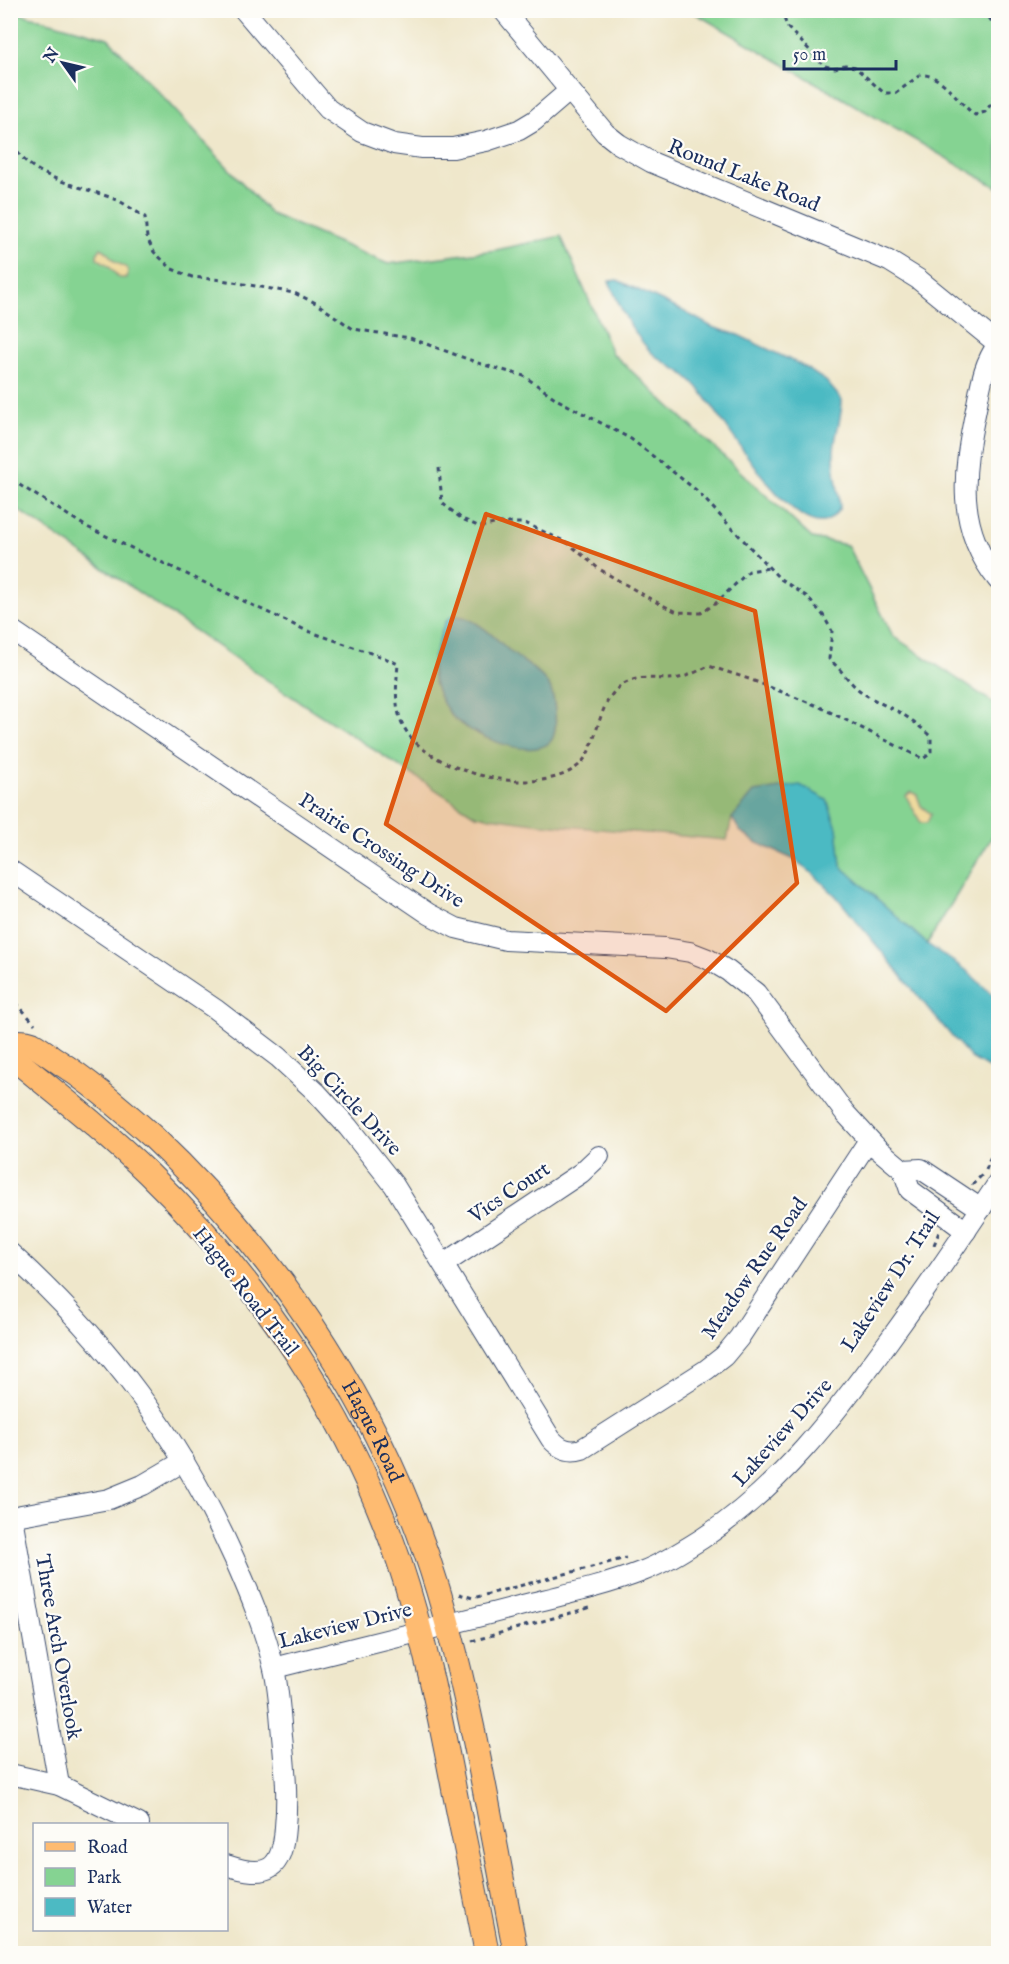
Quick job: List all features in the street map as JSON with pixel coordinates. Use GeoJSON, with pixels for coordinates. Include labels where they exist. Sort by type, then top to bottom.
{"type":"FeatureCollection","features":[{"type":"Feature","properties":{"kind":"main road","name":"Hague Road"},"geometry":{"type":"LineString","coordinates":[[10,1042],[30,1043],[89,1082],[114,1102],[195,1179],[268,1263],[333,1358],[393,1471],[424,1549],[448,1625],[456,1653],[516,1953]]}},
{"type":"Feature","properties":{"kind":"main road","name":"Hague Road"},"geometry":{"type":"LineString","coordinates":[[10,1046],[17,1061],[110,1138],[155,1180],[212,1240],[255,1294],[317,1387],[356,1460],[395,1552],[420,1630],[440,1713],[487,1953]]}},
{"type":"Feature","properties":{"kind":"street"},"geometry":{"type":"LineString","coordinates":[[244,10],[328,108],[362,132],[394,144],[422,148],[453,148],[486,141],[519,130],[534,121],[569,91]]}},
{"type":"Feature","properties":{"kind":"street","name":"Round Lake Road"},"geometry":{"type":"LineString","coordinates":[[503,10],[569,91],[605,132],[619,144],[635,154],[889,261],[918,279],[998,344]]}},
{"type":"Feature","properties":{"kind":"street"},"geometry":{"type":"LineString","coordinates":[[998,344],[985,365],[969,441],[964,486],[965,507],[972,533],[984,558],[999,580]]}},
{"type":"Feature","properties":{"kind":"street","name":"Prairie Crossing Drive"},"geometry":{"type":"LineString","coordinates":[[10,628],[429,914],[456,928],[506,940],[665,948],[690,952],[728,971],[756,993],[826,1089],[869,1140],[903,1170],[910,1190],[966,1231]]}},
{"type":"Feature","properties":{"kind":"street","name":"Big Circle Drive"},"geometry":{"type":"LineString","coordinates":[[10,870],[215,1009],[278,1057],[316,1092],[348,1127],[394,1185],[551,1439],[563,1449]]}},
{"type":"Feature","properties":{"kind":"street","name":"Meadow Rue Road"},"geometry":{"type":"LineString","coordinates":[[563,1449],[573,1452],[582,1449],[706,1370],[724,1356],[739,1338],[869,1140]]}},
{"type":"Feature","properties":{"kind":"street","name":"Vics Court"},"geometry":{"type":"LineString","coordinates":[[444,1264],[581,1173],[599,1156]]}},
{"type":"Feature","properties":{"kind":"street"},"geometry":{"type":"LineString","coordinates":[[903,1170],[921,1169],[981,1209]]}},
{"type":"Feature","properties":{"kind":"street","name":"Lakeview Drive"},"geometry":{"type":"LineString","coordinates":[[274,1668],[575,1592],[643,1571],[691,1546],[741,1511],[768,1488],[843,1403],[999,1183]]}},
{"type":"Feature","properties":{"kind":"street"},"geometry":{"type":"LineString","coordinates":[[10,1253],[56,1297],[106,1351],[151,1410],[184,1461],[219,1525],[250,1594],[274,1668],[287,1802],[283,1851],[274,1864],[268,1869],[252,1872],[228,1866]]}},
{"type":"Feature","properties":{"kind":"street"},"geometry":{"type":"LineString","coordinates":[[11,1517],[109,1499],[143,1485],[184,1461]]}},
{"type":"Feature","properties":{"kind":"street","name":"Three Arch Overlook"},"geometry":{"type":"LineString","coordinates":[[11,1517],[59,1785]]}},
{"type":"Feature","properties":{"kind":"street"},"geometry":{"type":"LineString","coordinates":[[10,1774],[59,1785],[136,1823]]}},
{"type":"Feature","properties":{"kind":"path"},"geometry":{"type":"LineString","coordinates":[[782,10],[788,28],[825,66],[855,67],[884,93],[896,93],[920,75],[931,76],[975,116],[985,112],[999,95]]}},
{"type":"Feature","properties":{"kind":"path"},"geometry":{"type":"LineString","coordinates":[[984,10],[999,31]]}},
{"type":"Feature","properties":{"kind":"path"},"geometry":{"type":"LineString","coordinates":[[10,99],[12,139],[17,152],[33,166],[56,180],[118,201],[145,217],[147,238],[153,252],[172,269],[192,277],[294,293],[316,303],[353,329],[410,338],[481,364],[524,376],[558,400],[631,439],[696,490],[778,578],[806,596],[823,615],[832,631],[829,659],[857,688],[880,704],[917,724],[931,737],[931,753],[923,759],[820,707],[709,666],[680,678],[637,678],[618,689],[602,714],[590,748],[580,764],[557,778],[521,781],[487,778],[453,766],[429,754],[409,735],[400,719],[396,699],[398,664],[305,630],[87,527],[10,479]]}},
{"type":"Feature","properties":{"kind":"path"},"geometry":{"type":"LineString","coordinates":[[439,468],[442,503],[462,519],[480,527],[499,522],[525,523],[568,543],[599,568],[677,612],[701,613],[715,604],[749,571],[769,568]]}},
{"type":"Feature","properties":{"kind":"path","name":"Lakeview Dr. Trail"},"geometry":{"type":"LineString","coordinates":[[962,1196],[984,1173],[999,1143]]}},
{"type":"Feature","properties":{"kind":"path","name":"Lakeview Dr. Trail"},"geometry":{"type":"LineString","coordinates":[[933,1250],[938,1234],[949,1220]]}},
{"type":"Feature","properties":{"kind":"path"},"geometry":{"type":"LineString","coordinates":[[454,1591],[473,1598],[633,1556]]}},
{"type":"Feature","properties":{"kind":"highlighted area"},"geometry":{"type":"Polygon","coordinates":[[[486,514],[755,611],[797,883],[666,1011],[386,824],[486,514]]]}},
{"type":"Feature","properties":{"kind":"green space"},"geometry":{"type":"Polygon","coordinates":[[[11,11],[108,38],[271,214],[388,264],[496,250],[561,236],[612,353],[812,538],[847,545],[893,636],[998,706],[998,827],[927,944],[841,866],[837,828],[732,818],[727,840],[542,824],[475,815],[286,693],[11,505],[11,11]]]}},
{"type":"Feature","properties":{"kind":"green space"},"geometry":{"type":"Polygon","coordinates":[[[691,11],[998,11],[998,188],[691,11]]]}},
{"type":"Feature","properties":{"kind":"sand"},"geometry":{"type":"Polygon","coordinates":[[[101,248],[114,261],[127,268],[126,278],[119,278],[108,265],[97,258],[101,248]]]}},
{"type":"Feature","properties":{"kind":"sand"},"geometry":{"type":"Polygon","coordinates":[[[911,792],[917,795],[921,806],[931,814],[927,823],[921,823],[906,796],[911,792]]]}},
{"type":"Feature","properties":{"kind":"water"},"geometry":{"type":"Polygon","coordinates":[[[617,280],[712,327],[738,335],[801,365],[826,381],[842,400],[834,449],[840,508],[833,516],[822,522],[804,517],[774,490],[698,388],[685,375],[655,356],[638,336],[622,310],[609,281],[617,280]]]}},
{"type":"Feature","properties":{"kind":"water"},"geometry":{"type":"Polygon","coordinates":[[[453,616],[464,617],[479,625],[536,671],[548,684],[553,696],[555,712],[555,729],[551,741],[542,747],[515,747],[485,737],[452,716],[436,688],[432,667],[443,628],[453,616]]]}},
{"type":"Feature","properties":{"kind":"water"},"geometry":{"type":"Polygon","coordinates":[[[800,785],[827,800],[837,828],[841,866],[927,944],[966,970],[998,1000],[998,1069],[990,1069],[971,1058],[836,896],[812,873],[795,860],[755,842],[740,831],[732,818],[754,792],[800,785]]]}}]}
